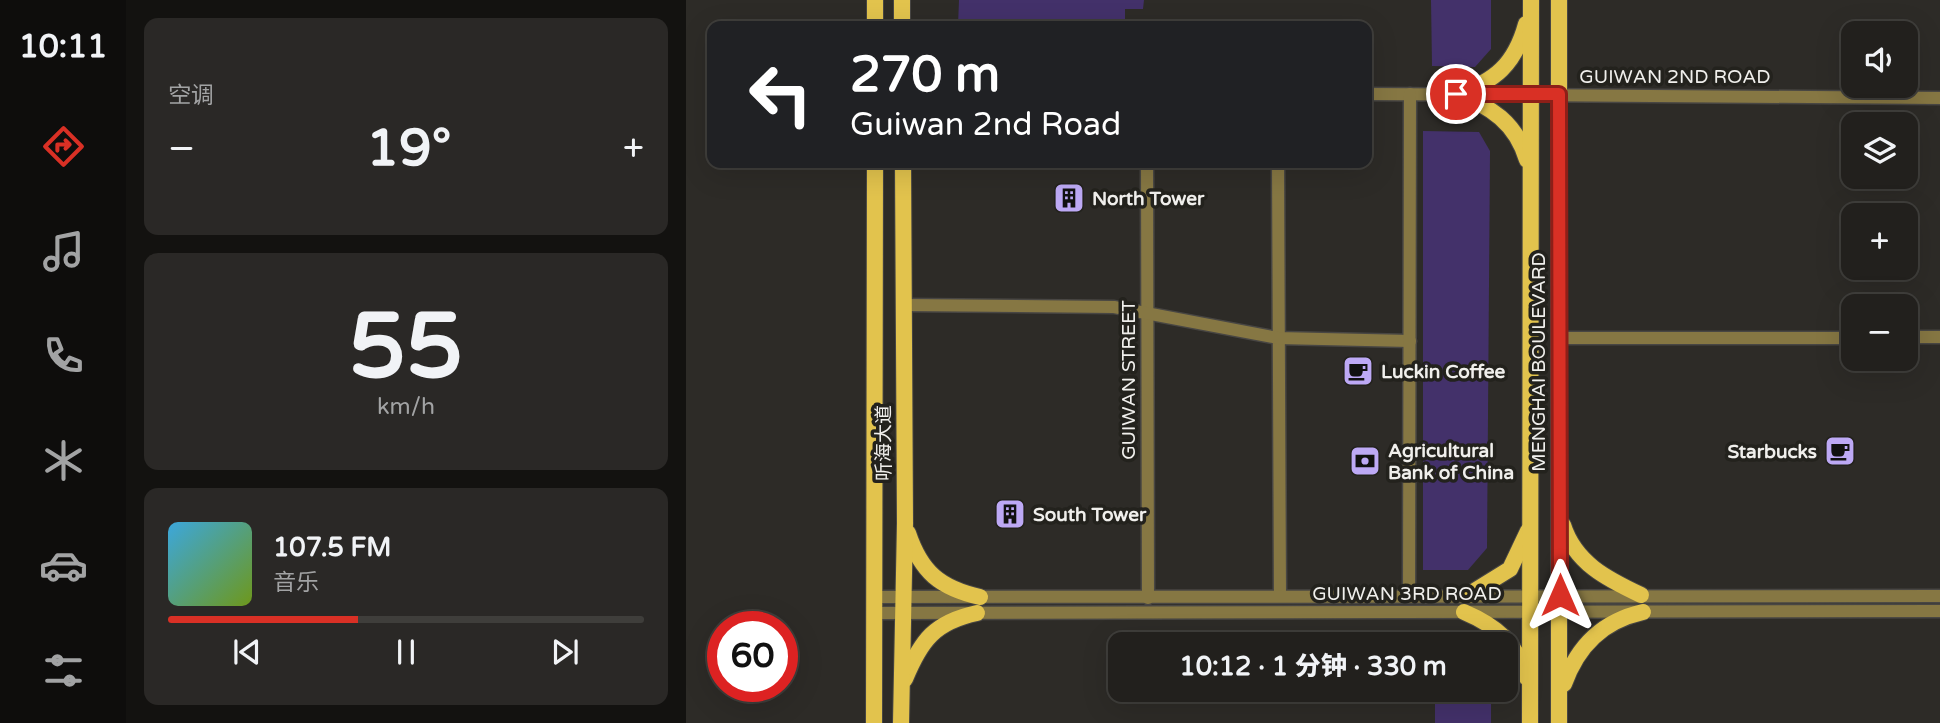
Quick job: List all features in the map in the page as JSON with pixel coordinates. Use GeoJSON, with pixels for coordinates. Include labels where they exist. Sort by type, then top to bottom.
{"type":"FeatureCollection","features":[{"type":"Feature","properties":{"kind":"main road"},"geometry":{"type":"LineString","coordinates":[[875,0],[875,21]]}},
{"type":"Feature","properties":{"kind":"main road"},"geometry":{"type":"LineString","coordinates":[[902,0],[903,21]]}},
{"type":"Feature","properties":{"kind":"main road","name":"MENGHAI BOULEVARD"},"geometry":{"type":"LineString","coordinates":[[1559,0],[1559,723]]}},
{"type":"Feature","properties":{"kind":"main road"},"geometry":{"type":"LineString","coordinates":[[1456,94],[1488,82],[1505,68],[1522,40],[1531,4]]}},
{"type":"Feature","properties":{"kind":"main road","name":"MENGHAI BOULEVARD"},"geometry":{"type":"LineString","coordinates":[[1530,723],[1531,4]]}},
{"type":"Feature","properties":{"kind":"main road"},"geometry":{"type":"LineString","coordinates":[[1456,94],[1500,115],[1520,140],[1530,176]]}},
{"type":"Feature","properties":{"kind":"main road","name":"听海大道"},"geometry":{"type":"LineString","coordinates":[[874,723],[875,168]]}},
{"type":"Feature","properties":{"kind":"main road","name":"听海大道"},"geometry":{"type":"LineString","coordinates":[[901,723],[905,523],[904,168]]}},
{"type":"Feature","properties":{"kind":"main road"},"geometry":{"type":"LineString","coordinates":[[1468,595],[1510,569],[1522,548],[1531,515]]}},
{"type":"Feature","properties":{"kind":"main road"},"geometry":{"type":"LineString","coordinates":[[1560,515],[1567,537],[1588,565],[1641,595]]}},
{"type":"Feature","properties":{"kind":"main road"},"geometry":{"type":"LineString","coordinates":[[905,523],[914,551],[940,583],[978,605]]}},
{"type":"Feature","properties":{"kind":"main road"},"geometry":{"type":"LineString","coordinates":[[901,688],[911,665],[933,632],[978,605]]}},
{"type":"Feature","properties":{"kind":"main road"},"geometry":{"type":"LineString","coordinates":[[1464,612],[1485,621],[1508,639],[1523,666],[1530,695]]}},
{"type":"Feature","properties":{"kind":"main road"},"geometry":{"type":"LineString","coordinates":[[1559,696],[1571,664],[1587,640],[1617,621],[1643,612]]}},
{"type":"Feature","properties":{"kind":"street","name":"GUIWAN 2ND ROAD"},"geometry":{"type":"LineString","coordinates":[[1372,94],[1940,98]]}},
{"type":"Feature","properties":{"kind":"street"},"geometry":{"type":"LineString","coordinates":[[1409,595],[1410,94]]}},
{"type":"Feature","properties":{"kind":"street","name":"GUIWAN STREET"},"geometry":{"type":"LineString","coordinates":[[1146,168],[1148,598]]}},
{"type":"Feature","properties":{"kind":"street"},"geometry":{"type":"LineString","coordinates":[[1278,168],[1280,596]]}},
{"type":"Feature","properties":{"kind":"street"},"geometry":{"type":"LineString","coordinates":[[904,305],[1079,305],[1147,311],[1278,338],[1344,342],[1409,341]]}},
{"type":"Feature","properties":{"kind":"street"},"geometry":{"type":"LineString","coordinates":[[1918,337],[1940,337]]}},
{"type":"Feature","properties":{"kind":"street"},"geometry":{"type":"LineString","coordinates":[[1559,338],[1841,338]]}},
{"type":"Feature","properties":{"kind":"street","name":"GUIWAN 3RD ROAD"},"geometry":{"type":"LineString","coordinates":[[978,605],[1280,596],[1940,596]]}},
{"type":"Feature","properties":{"kind":"street","name":"GUIWAN 3RD ROAD"},"geometry":{"type":"LineString","coordinates":[[874,605],[1530,613],[1940,611]]}},
{"type":"Feature","properties":{"kind":"shaded area"},"geometry":{"type":"Polygon","coordinates":[[[959,0],[1144,0],[1143,9],[1125,9],[1125,21],[958,21],[959,0]]]}},
{"type":"Feature","properties":{"kind":"shaded area"},"geometry":{"type":"Polygon","coordinates":[[[1431,0],[1491,0],[1491,49],[1475,67],[1432,66],[1431,0]]]}},
{"type":"Feature","properties":{"kind":"shaded area"},"geometry":{"type":"Polygon","coordinates":[[[1423,131],[1479,132],[1490,151],[1487,548],[1468,570],[1423,570],[1423,131]]]}},
{"type":"Feature","properties":{"kind":"shaded area"},"geometry":{"type":"Polygon","coordinates":[[[1435,702],[1491,702],[1491,723],[1435,723],[1435,702]]]}},
{"type":"Feature","properties":{"kind":"place","name":"North Tower"},"geometry":{"type":"Point","coordinates":[1069,198]}},
{"type":"Feature","properties":{"kind":"place","name":"Luckin Coffee"},"geometry":{"type":"Point","coordinates":[1358,371]}},
{"type":"Feature","properties":{"kind":"place","name":"Starbucks"},"geometry":{"type":"Point","coordinates":[1840,451]}},
{"type":"Feature","properties":{"kind":"place","name":"Agricultural Bank of China"},"geometry":{"type":"Point","coordinates":[1365,461]}},
{"type":"Feature","properties":{"kind":"place","name":"South Tower"},"geometry":{"type":"Point","coordinates":[1010,514]}},
{"type":"Feature","properties":{"kind":"route"},"geometry":{"type":"LineString","coordinates":[[1456,94],[1559,94],[1560,595]]}}]}
